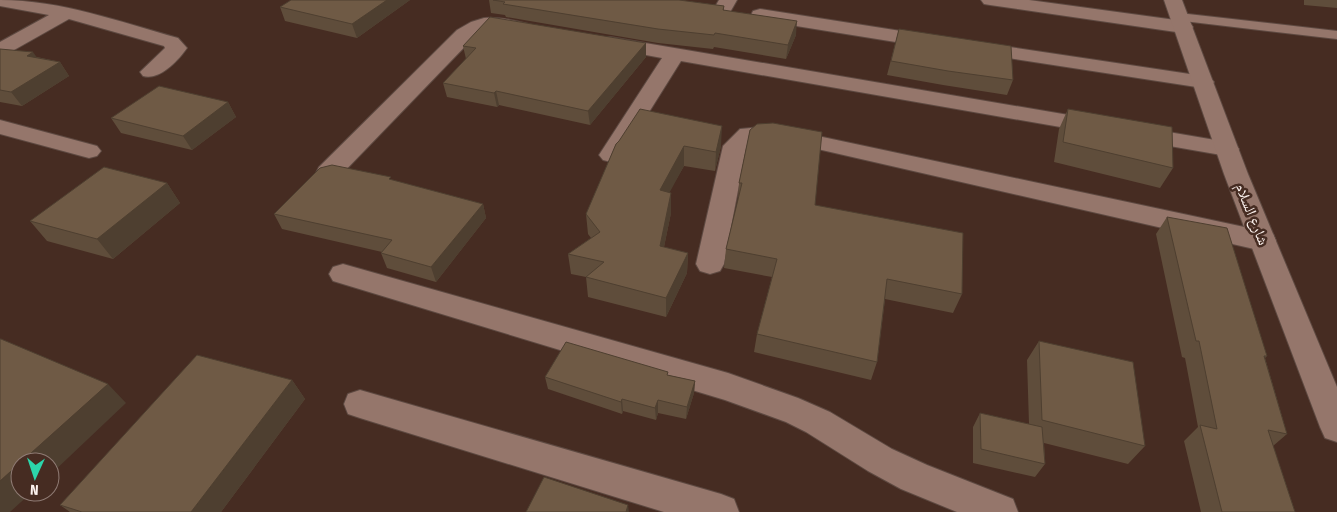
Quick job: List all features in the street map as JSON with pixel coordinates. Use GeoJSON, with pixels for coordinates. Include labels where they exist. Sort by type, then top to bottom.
{"type":"FeatureCollection","features":[{"type":"Feature","properties":{"kind":"street"},"geometry":{"type":"LineString","coordinates":[[990,0],[1178,15]]}},
{"type":"Feature","properties":{"kind":"street"},"geometry":{"type":"LineString","coordinates":[[0,1],[67,13],[171,42],[177,48],[150,72]]}},
{"type":"Feature","properties":{"kind":"street"},"geometry":{"type":"LineString","coordinates":[[718,6],[1203,82]]}},
{"type":"Feature","properties":{"kind":"street"},"geometry":{"type":"LineString","coordinates":[[0,50],[67,13]]}},
{"type":"Feature","properties":{"kind":"street","name":"شارع السلام"},"geometry":{"type":"LineString","coordinates":[[1178,15],[1227,149],[1337,427]]}},
{"type":"Feature","properties":{"kind":"street"},"geometry":{"type":"LineString","coordinates":[[328,173],[475,24],[492,23],[540,31]]}},
{"type":"Feature","properties":{"kind":"street"},"geometry":{"type":"LineString","coordinates":[[588,40],[1227,149]]}},
{"type":"Feature","properties":{"kind":"street"},"geometry":{"type":"LineString","coordinates":[[611,155],[674,54]]}},
{"type":"Feature","properties":{"kind":"street"},"geometry":{"type":"LineString","coordinates":[[0,127],[89,151]]}},
{"type":"Feature","properties":{"kind":"street"},"geometry":{"type":"LineString","coordinates":[[710,264],[735,146],[748,134],[771,133],[1263,241]]}},
{"type":"Feature","properties":{"kind":"street"},"geometry":{"type":"LineString","coordinates":[[343,274],[728,387],[798,412],[880,460],[914,477],[1000,512]]}},
{"type":"Feature","properties":{"kind":"street"},"geometry":{"type":"LineString","coordinates":[[360,404],[721,512]]}},
{"type":"Feature","properties":{"kind":"lane"},"geometry":{"type":"LineString","coordinates":[[1178,15],[1337,34]]}},
{"type":"Feature","properties":{"kind":"building"},"geometry":{"type":"Polygon","coordinates":[[[291,0],[387,0],[352,24],[280,7],[291,0]]]}},
{"type":"Feature","properties":{"kind":"building"},"geometry":{"type":"Polygon","coordinates":[[[493,0],[679,0],[724,6],[723,10],[797,21],[788,45],[715,33],[714,35],[658,29],[503,4],[505,2],[493,0]]]}},
{"type":"Feature","properties":{"kind":"building"},"geometry":{"type":"Polygon","coordinates":[[[490,17],[646,43],[588,111],[496,91],[494,93],[443,83],[476,48],[463,46],[490,17]]]}},
{"type":"Feature","properties":{"kind":"building"},"geometry":{"type":"Polygon","coordinates":[[[899,29],[1011,46],[1013,80],[891,61],[899,29]]]}},
{"type":"Feature","properties":{"kind":"building"},"geometry":{"type":"Polygon","coordinates":[[[0,49],[33,52],[27,56],[60,62],[11,92],[0,90],[0,49]]]}},
{"type":"Feature","properties":{"kind":"building"},"geometry":{"type":"Polygon","coordinates":[[[159,86],[228,102],[183,136],[111,118],[159,86]]]}},
{"type":"Feature","properties":{"kind":"building"},"geometry":{"type":"Polygon","coordinates":[[[640,109],[722,126],[716,152],[684,146],[660,190],[671,193],[660,246],[688,253],[666,298],[586,277],[604,262],[568,254],[600,232],[586,214],[616,144],[640,109]]]}},
{"type":"Feature","properties":{"kind":"building"},"geometry":{"type":"Polygon","coordinates":[[[1068,109],[1172,127],[1173,168],[1063,142],[1068,109]]]}},
{"type":"Feature","properties":{"kind":"building"},"geometry":{"type":"Polygon","coordinates":[[[773,123],[822,132],[815,205],[963,233],[962,294],[887,279],[877,362],[757,334],[777,259],[726,249],[742,183],[739,183],[750,130],[757,124],[773,123]]]}},
{"type":"Feature","properties":{"kind":"building"},"geometry":{"type":"Polygon","coordinates":[[[332,165],[391,177],[389,179],[483,204],[431,267],[381,253],[392,240],[274,214],[320,168],[332,165]]]}},
{"type":"Feature","properties":{"kind":"building"},"geometry":{"type":"Polygon","coordinates":[[[104,167],[167,183],[97,239],[30,221],[104,167]]]}},
{"type":"Feature","properties":{"kind":"building"},"geometry":{"type":"Polygon","coordinates":[[[1167,217],[1227,228],[1267,356],[1264,356],[1287,434],[1268,430],[1295,512],[1222,512],[1200,425],[1217,429],[1199,341],[1196,341],[1167,217]]]}},
{"type":"Feature","properties":{"kind":"building"},"geometry":{"type":"Polygon","coordinates":[[[0,339],[108,384],[32,452],[10,452],[10,472],[0,481],[0,339]]]}},
{"type":"Feature","properties":{"kind":"building"},"geometry":{"type":"Polygon","coordinates":[[[1039,341],[1133,362],[1145,446],[1042,420],[1039,341]]]}},
{"type":"Feature","properties":{"kind":"building"},"geometry":{"type":"Polygon","coordinates":[[[566,342],[668,372],[667,375],[695,381],[687,407],[658,400],[655,408],[622,399],[621,402],[545,377],[566,342]]]}},
{"type":"Feature","properties":{"kind":"building"},"geometry":{"type":"Polygon","coordinates":[[[197,355],[292,380],[191,512],[82,512],[60,505],[197,355]]]}},
{"type":"Feature","properties":{"kind":"building"},"geometry":{"type":"Polygon","coordinates":[[[980,413],[1042,427],[1045,464],[981,449],[980,413]]]}},
{"type":"Feature","properties":{"kind":"building"},"geometry":{"type":"Polygon","coordinates":[[[544,477],[628,505],[626,512],[526,512],[544,477]]]}}]}
